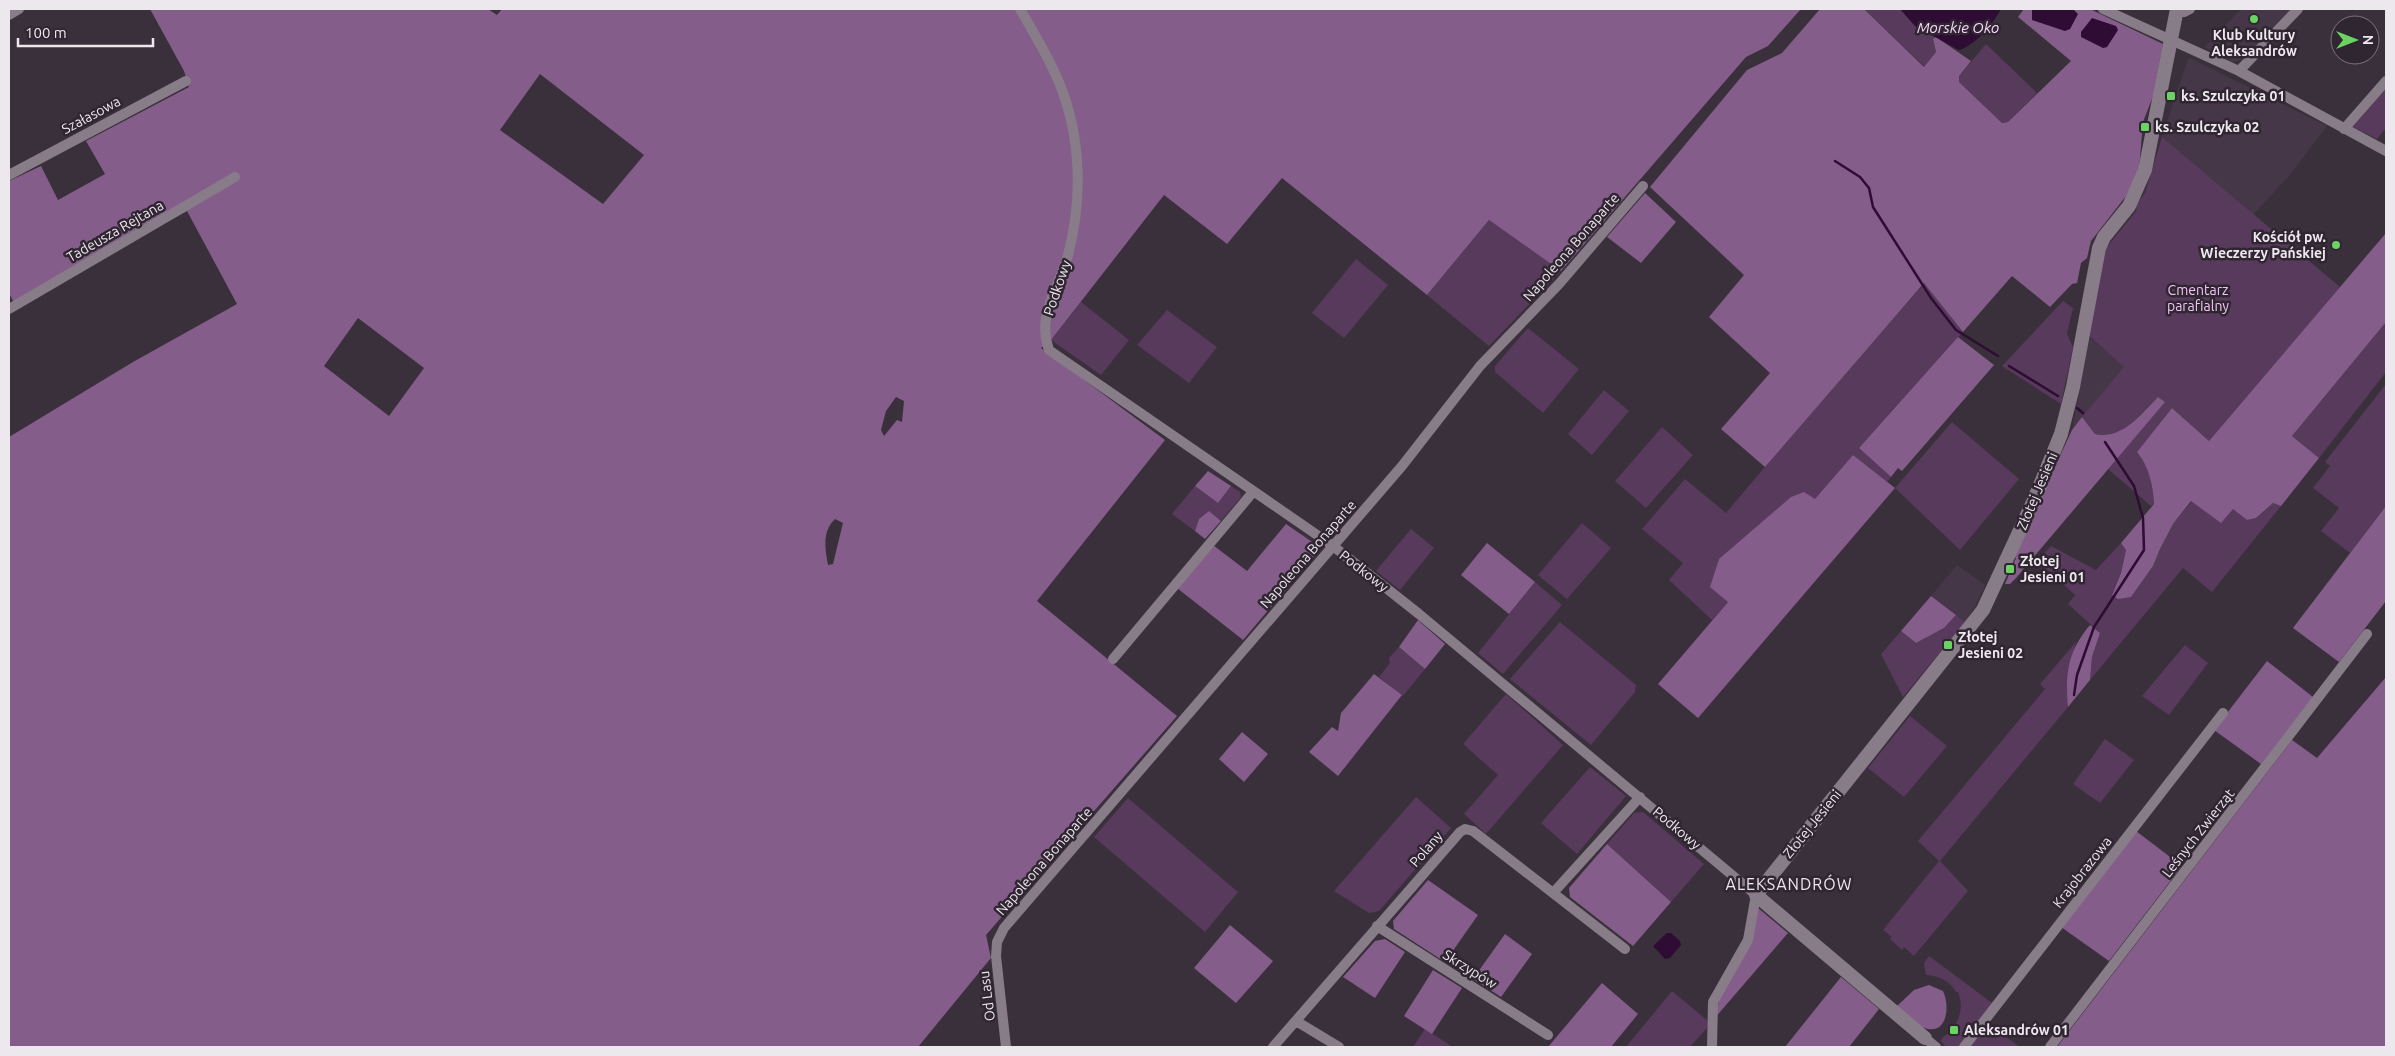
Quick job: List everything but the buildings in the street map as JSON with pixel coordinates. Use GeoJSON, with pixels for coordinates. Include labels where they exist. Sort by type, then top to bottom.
{"type":"FeatureCollection","features":[{"type":"Feature","properties":{"kind":"street"},"geometry":{"type":"LineString","coordinates":[[9,15],[18,9]]}},
{"type":"Feature","properties":{"kind":"street","name":"Podkowy"},"geometry":{"type":"LineString","coordinates":[[1020,9],[1054,69],[1064,95],[1075,144],[1077,200],[1067,256],[1046,316],[1044,334],[1049,350],[1333,546],[1419,614],[1640,797],[1936,1047]]}},
{"type":"Feature","properties":{"kind":"street"},"geometry":{"type":"LineString","coordinates":[[2103,9],[2239,71],[2386,151]]}},
{"type":"Feature","properties":{"kind":"street","name":"Złotej Jesieni"},"geometry":{"type":"LineString","coordinates":[[1712,1047],[1713,1002],[1748,940],[1756,895],[1984,610],[2034,500],[2061,434],[2073,388],[2099,248],[2104,237],[2129,206],[2140,184],[2153,134],[2171,40],[2181,9]]}},
{"type":"Feature","properties":{"kind":"street"},"geometry":{"type":"LineString","coordinates":[[2239,71],[2298,9]]}},
{"type":"Feature","properties":{"kind":"street","name":"Szałasowa"},"geometry":{"type":"LineString","coordinates":[[9,175],[186,81]]}},
{"type":"Feature","properties":{"kind":"street"},"geometry":{"type":"LineString","coordinates":[[2344,129],[2386,81]]}},
{"type":"Feature","properties":{"kind":"street","name":"Tadeusza Rejtana"},"geometry":{"type":"LineString","coordinates":[[10,306],[235,177]]}},
{"type":"Feature","properties":{"kind":"street","name":"Napoleona Bonaparte"},"geometry":{"type":"LineString","coordinates":[[997,942],[1004,928],[1402,466],[1480,366],[1558,284],[1643,186]]}},
{"type":"Feature","properties":{"kind":"street"},"geometry":{"type":"LineString","coordinates":[[1113,659],[1253,492]]}},
{"type":"Feature","properties":{"kind":"street","name":"Leśnych Zwierząt"},"geometry":{"type":"LineString","coordinates":[[2050,1047],[2367,634]]}},
{"type":"Feature","properties":{"kind":"street","name":"Krajobrazowa"},"geometry":{"type":"LineString","coordinates":[[1964,1047],[2223,713]]}},
{"type":"Feature","properties":{"kind":"street"},"geometry":{"type":"LineString","coordinates":[[1626,949],[1553,893],[1640,797]]}},
{"type":"Feature","properties":{"kind":"street","name":"Polany"},"geometry":{"type":"LineString","coordinates":[[1273,1047],[1377,926],[1460,832],[1465,829],[1473,831],[1553,893]]}},
{"type":"Feature","properties":{"kind":"street","name":"Skrzypów"},"geometry":{"type":"LineString","coordinates":[[1377,926],[1548,1035]]}},
{"type":"Feature","properties":{"kind":"street","name":"Od Lasu"},"geometry":{"type":"LineString","coordinates":[[997,942],[996,956],[1006,1047]]}},
{"type":"Feature","properties":{"kind":"street"},"geometry":{"type":"LineString","coordinates":[[1296,1020],[1339,1047]]}},
{"type":"Feature","properties":{"kind":"shaded area"},"geometry":{"type":"Polygon","coordinates":[[[150,9],[488,9],[497,15],[502,9],[1801,9],[1768,46],[1746,57],[1561,271],[1489,220],[1427,295],[1282,178],[1227,244],[1164,195],[1051,340],[1041,348],[1165,440],[1037,601],[1177,716],[986,935],[991,958],[918,1047],[9,1047],[9,437],[133,362],[237,304],[187,211],[15,305],[9,293],[9,181],[41,166],[58,200],[105,174],[86,141],[189,87],[184,71],[150,9]],[[540,74],[500,130],[603,204],[644,155],[540,74]],[[358,318],[324,366],[389,416],[424,368],[358,318]],[[896,397],[886,411],[881,430],[884,436],[897,420],[902,422],[904,401],[896,397]],[[835,519],[826,535],[828,565],[833,564],[843,523],[835,519]]]}},
{"type":"Feature","properties":{"kind":"shaded area"},"geometry":{"type":"Polygon","coordinates":[[[1820,9],[1864,9],[1924,67],[1936,52],[1933,39],[1936,37],[1971,61],[1959,76],[1959,82],[2002,123],[2008,122],[2071,61],[2018,17],[2024,9],[2090,9],[2163,44],[2153,96],[2143,122],[2139,169],[2126,196],[2091,241],[2087,258],[2081,263],[2077,283],[2072,284],[2050,307],[2012,276],[1963,332],[1924,283],[1765,467],[1721,429],[1770,373],[1709,317],[1744,275],[1650,187],[1747,70],[1782,53],[1820,9]]]}},
{"type":"Feature","properties":{"kind":"shaded area"},"geometry":{"type":"Polygon","coordinates":[[[2241,9],[2289,9],[2289,12],[2244,59],[2233,62],[2205,47],[2241,9]]]}},
{"type":"Feature","properties":{"kind":"shaded area"},"geometry":{"type":"Polygon","coordinates":[[[2190,58],[2327,126],[2289,176],[2253,215],[2162,137],[2188,59],[2190,58]]]}},
{"type":"Feature","properties":{"kind":"shaded area"},"geometry":{"type":"Polygon","coordinates":[[[1645,193],[1676,222],[1641,263],[1607,237],[1645,193]]]}},
{"type":"Feature","properties":{"kind":"shaded area"},"geometry":{"type":"Polygon","coordinates":[[[2386,233],[2386,322],[2292,436],[2319,458],[2281,506],[2273,503],[2256,518],[2247,520],[2233,509],[2221,523],[2191,501],[2173,524],[2153,566],[2131,597],[2118,599],[2112,595],[2121,573],[2126,550],[2121,543],[2154,504],[2150,476],[2137,452],[2172,408],[2209,441],[2386,233]]]}},
{"type":"Feature","properties":{"kind":"shaded area"},"geometry":{"type":"Polygon","coordinates":[[[1958,337],[1994,365],[1902,471],[1898,468],[1891,477],[1859,448],[1958,337]]]}},
{"type":"Feature","properties":{"kind":"shaded area"},"geometry":{"type":"Polygon","coordinates":[[[2089,337],[2125,367],[2072,430],[2089,337]]]}},
{"type":"Feature","properties":{"kind":"shaded area"},"geometry":{"type":"Polygon","coordinates":[[[2158,397],[2165,402],[2016,578],[2010,584],[2005,584],[2016,558],[2014,556],[2072,430],[2082,417],[2095,434],[2105,435],[2114,433],[2138,418],[2158,397]]]}},
{"type":"Feature","properties":{"kind":"shaded area"},"geometry":{"type":"Polygon","coordinates":[[[1853,455],[1895,488],[1698,718],[1658,684],[1728,602],[1710,587],[1719,559],[1791,497],[1804,492],[1815,499],[1853,455]]]}},
{"type":"Feature","properties":{"kind":"shaded area"},"geometry":{"type":"Polygon","coordinates":[[[1208,471],[1231,486],[1218,503],[1195,486],[1208,471]]]}},
{"type":"Feature","properties":{"kind":"shaded area"},"geometry":{"type":"Polygon","coordinates":[[[2386,506],[2386,601],[2339,662],[2293,628],[2386,506]]]}},
{"type":"Feature","properties":{"kind":"shaded area"},"geometry":{"type":"Polygon","coordinates":[[[1209,511],[1221,521],[1205,539],[1195,531],[1199,519],[1209,511]]]}},
{"type":"Feature","properties":{"kind":"shaded area"},"geometry":{"type":"Polygon","coordinates":[[[1286,524],[1321,548],[1243,640],[1177,588],[1213,545],[1247,571],[1286,524]]]}},
{"type":"Feature","properties":{"kind":"shaded area"},"geometry":{"type":"Polygon","coordinates":[[[1487,543],[1535,582],[1509,614],[1461,575],[1487,543]]]}},
{"type":"Feature","properties":{"kind":"shaded area"},"geometry":{"type":"Polygon","coordinates":[[[1957,565],[1985,585],[1965,622],[1931,596],[1957,565]]]}},
{"type":"Feature","properties":{"kind":"shaded area"},"geometry":{"type":"Polygon","coordinates":[[[1931,596],[1956,615],[1944,628],[1916,643],[1901,631],[1931,596]]]}},
{"type":"Feature","properties":{"kind":"shaded area"},"geometry":{"type":"Polygon","coordinates":[[[1418,620],[1445,644],[1425,669],[1399,647],[1418,620]]]}},
{"type":"Feature","properties":{"kind":"shaded area"},"geometry":{"type":"Polygon","coordinates":[[[2090,625],[2100,633],[2092,657],[2090,680],[2068,707],[2067,684],[2070,663],[2077,644],[2090,625]]]}},
{"type":"Feature","properties":{"kind":"shaded area"},"geometry":{"type":"Polygon","coordinates":[[[2267,661],[2313,697],[2261,764],[2214,730],[2267,661]]]}},
{"type":"Feature","properties":{"kind":"shaded area"},"geometry":{"type":"Polygon","coordinates":[[[1374,674],[1402,695],[1338,776],[1309,752],[1332,727],[1338,731],[1341,713],[1374,674]]]}},
{"type":"Feature","properties":{"kind":"shaded area"},"geometry":{"type":"Polygon","coordinates":[[[2386,677],[2386,1047],[2057,1047],[2292,740],[2317,758],[2386,677]]]}},
{"type":"Feature","properties":{"kind":"shaded area"},"geometry":{"type":"Polygon","coordinates":[[[1242,732],[1268,754],[1244,782],[1219,759],[1242,732]]]}},
{"type":"Feature","properties":{"kind":"shaded area"},"geometry":{"type":"Polygon","coordinates":[[[2136,831],[2182,866],[2109,961],[2061,927],[2136,831]]]}},
{"type":"Feature","properties":{"kind":"shaded area"},"geometry":{"type":"Polygon","coordinates":[[[1607,844],[1671,902],[1633,946],[1570,897],[1569,888],[1607,844]]]}},
{"type":"Feature","properties":{"kind":"shaded area"},"geometry":{"type":"Polygon","coordinates":[[[1428,880],[1478,915],[1445,962],[1394,929],[1393,921],[1428,880]]]}},
{"type":"Feature","properties":{"kind":"shaded area"},"geometry":{"type":"Polygon","coordinates":[[[1758,908],[1788,933],[1714,1019],[1721,994],[1752,939],[1758,908]]]}},
{"type":"Feature","properties":{"kind":"shaded area"},"geometry":{"type":"Polygon","coordinates":[[[1230,925],[1273,961],[1236,1003],[1194,968],[1230,925]]]}},
{"type":"Feature","properties":{"kind":"shaded area"},"geometry":{"type":"Polygon","coordinates":[[[1505,934],[1532,954],[1501,997],[1473,979],[1505,934]]]}},
{"type":"Feature","properties":{"kind":"shaded area"},"geometry":{"type":"Polygon","coordinates":[[[1385,939],[1405,952],[1375,998],[1343,977],[1375,941],[1385,939]]]}},
{"type":"Feature","properties":{"kind":"shaded area"},"geometry":{"type":"Polygon","coordinates":[[[1433,970],[1462,988],[1432,1034],[1404,1016],[1433,970]]]}},
{"type":"Feature","properties":{"kind":"shaded area"},"geometry":{"type":"Polygon","coordinates":[[[1841,977],[1879,1009],[1849,1047],[1785,1047],[1841,977]]]}},
{"type":"Feature","properties":{"kind":"shaded area"},"geometry":{"type":"Polygon","coordinates":[[[1602,983],[1638,1014],[1611,1047],[1548,1047],[1602,983]]]}},
{"type":"Feature","properties":{"kind":"shaded area"},"geometry":{"type":"Polygon","coordinates":[[[1929,985],[1943,991],[1946,1005],[1946,1013],[1941,1025],[1930,1029],[1922,1027],[1896,1007],[1914,990],[1929,985]]]}},
{"type":"Feature","properties":{"kind":"green space"},"geometry":{"type":"Polygon","coordinates":[[[1864,9],[1900,9],[1915,26],[1936,37],[1933,40],[1936,52],[1925,67],[1864,9]]]}},
{"type":"Feature","properties":{"kind":"green space"},"geometry":{"type":"Polygon","coordinates":[[[1986,44],[2037,93],[2008,122],[2002,123],[1959,82],[1959,76],[1986,44]]]}},
{"type":"Feature","properties":{"kind":"green space"},"geometry":{"type":"Polygon","coordinates":[[[2386,88],[2386,128],[2377,139],[2353,127],[2386,88]]]}},
{"type":"Feature","properties":{"kind":"green space","name":"Cmentarz parafialny"},"geometry":{"type":"Polygon","coordinates":[[[2162,137],[2340,287],[2209,441],[2172,408],[2137,452],[2150,476],[2154,504],[2151,506],[2108,469],[2164,402],[2158,397],[2130,424],[2114,433],[2105,435],[2095,434],[2082,417],[2124,367],[2088,335],[2106,248],[2137,210],[2135,206],[2145,193],[2162,137]]]}},
{"type":"Feature","properties":{"kind":"green space"},"geometry":{"type":"Polygon","coordinates":[[[1489,220],[1561,271],[1489,346],[1427,295],[1489,220]]]}},
{"type":"Feature","properties":{"kind":"green space"},"geometry":{"type":"Polygon","coordinates":[[[1356,259],[1388,285],[1344,338],[1312,313],[1356,259]]]}},
{"type":"Feature","properties":{"kind":"green space"},"geometry":{"type":"Polygon","coordinates":[[[1925,283],[1963,332],[1859,448],[1891,477],[1887,482],[1853,455],[1815,500],[1719,559],[1716,571],[1728,602],[1712,620],[1669,580],[1683,563],[1642,529],[1685,479],[1726,513],[1847,370],[1925,283]]]}},
{"type":"Feature","properties":{"kind":"green space"},"geometry":{"type":"Polygon","coordinates":[[[2063,301],[2073,308],[2067,334],[2073,347],[2061,404],[2002,366],[2063,301]]]}},
{"type":"Feature","properties":{"kind":"green space"},"geometry":{"type":"Polygon","coordinates":[[[1081,302],[1129,340],[1101,375],[1051,340],[1081,302]]]}},
{"type":"Feature","properties":{"kind":"green space"},"geometry":{"type":"Polygon","coordinates":[[[1167,310],[1217,347],[1189,383],[1137,345],[1167,310]]]}},
{"type":"Feature","properties":{"kind":"green space"},"geometry":{"type":"Polygon","coordinates":[[[2386,322],[2386,372],[2319,458],[2292,436],[2386,322]]]}},
{"type":"Feature","properties":{"kind":"green space"},"geometry":{"type":"Polygon","coordinates":[[[1528,328],[1579,369],[1543,413],[1495,372],[1495,366],[1528,328]]]}},
{"type":"Feature","properties":{"kind":"green space"},"geometry":{"type":"Polygon","coordinates":[[[2386,384],[2386,506],[2350,553],[2321,531],[2339,508],[2313,488],[2330,466],[2325,462],[2386,384]]]}},
{"type":"Feature","properties":{"kind":"green space"},"geometry":{"type":"Polygon","coordinates":[[[1604,390],[1629,411],[1592,455],[1568,434],[1604,390]]]}},
{"type":"Feature","properties":{"kind":"green space"},"geometry":{"type":"Polygon","coordinates":[[[1952,422],[2019,479],[1960,550],[1895,488],[1952,422]]]}},
{"type":"Feature","properties":{"kind":"green space"},"geometry":{"type":"Polygon","coordinates":[[[1662,427],[1693,455],[1646,508],[1615,481],[1662,427]]]}},
{"type":"Feature","properties":{"kind":"green space"},"geometry":{"type":"Polygon","coordinates":[[[1195,486],[1218,503],[1231,486],[1240,492],[1241,497],[1221,521],[1209,511],[1199,519],[1195,531],[1172,514],[1195,486]]]}},
{"type":"Feature","properties":{"kind":"green space"},"geometry":{"type":"Polygon","coordinates":[[[2192,501],[2233,508],[2247,520],[2256,518],[2273,503],[2281,506],[2212,592],[2183,568],[2090,680],[2092,657],[2100,633],[2068,604],[2075,595],[2037,561],[2051,546],[2096,570],[2121,543],[2126,550],[2121,573],[2112,594],[2131,597],[2153,566],[2173,524],[2192,501]]]}},
{"type":"Feature","properties":{"kind":"green space"},"geometry":{"type":"Polygon","coordinates":[[[1582,523],[1611,548],[1567,599],[1538,575],[1582,523]]]}},
{"type":"Feature","properties":{"kind":"green space"},"geometry":{"type":"Polygon","coordinates":[[[1411,529],[1434,548],[1400,590],[1376,571],[1411,529]]]}},
{"type":"Feature","properties":{"kind":"green space"},"geometry":{"type":"Polygon","coordinates":[[[1535,582],[1562,605],[1503,674],[1478,653],[1535,582]]]}},
{"type":"Feature","properties":{"kind":"green space"},"geometry":{"type":"Polygon","coordinates":[[[1956,615],[1965,622],[1903,697],[1881,654],[1901,631],[1916,643],[1944,628],[1956,615]]]}},
{"type":"Feature","properties":{"kind":"green space"},"geometry":{"type":"Polygon","coordinates":[[[1560,622],[1636,685],[1635,692],[1591,745],[1510,679],[1560,622]]]}},
{"type":"Feature","properties":{"kind":"green space"},"geometry":{"type":"Polygon","coordinates":[[[2076,642],[2068,671],[2068,707],[1940,861],[1968,891],[1914,956],[1904,947],[1902,950],[1890,939],[1892,937],[1883,930],[1939,861],[1918,841],[2045,689],[2040,684],[2076,642]]]}},
{"type":"Feature","properties":{"kind":"green space"},"geometry":{"type":"Polygon","coordinates":[[[2185,645],[2208,663],[2169,715],[2142,696],[2185,645]]]}},
{"type":"Feature","properties":{"kind":"green space"},"geometry":{"type":"Polygon","coordinates":[[[1399,647],[1425,669],[1403,696],[1379,677],[1390,663],[1389,658],[1399,647]]]}},
{"type":"Feature","properties":{"kind":"green space"},"geometry":{"type":"Polygon","coordinates":[[[1506,694],[1563,745],[1486,834],[1464,814],[1498,775],[1463,744],[1506,694]]]}},
{"type":"Feature","properties":{"kind":"green space"},"geometry":{"type":"Polygon","coordinates":[[[1910,716],[1947,746],[1904,797],[1868,768],[1910,716]]]}},
{"type":"Feature","properties":{"kind":"green space"},"geometry":{"type":"Polygon","coordinates":[[[2105,739],[2134,760],[2100,803],[2073,784],[2105,739]]]}},
{"type":"Feature","properties":{"kind":"green space"},"geometry":{"type":"Polygon","coordinates":[[[1590,767],[1626,796],[1577,854],[1541,823],[1590,767]]]}},
{"type":"Feature","properties":{"kind":"green space"},"geometry":{"type":"Polygon","coordinates":[[[1416,797],[1451,828],[1379,911],[1369,913],[1334,891],[1416,797]]]}},
{"type":"Feature","properties":{"kind":"green space"},"geometry":{"type":"Polygon","coordinates":[[[1128,798],[1238,892],[1205,932],[1094,837],[1128,798]]]}},
{"type":"Feature","properties":{"kind":"green space"},"geometry":{"type":"Polygon","coordinates":[[[1643,812],[1704,864],[1671,902],[1607,844],[1634,813],[1643,812]]]}},
{"type":"Feature","properties":{"kind":"green space"},"geometry":{"type":"Polygon","coordinates":[[[1929,956],[1992,1003],[1959,1047],[1946,1047],[1941,1041],[1943,1037],[1949,1033],[1951,1035],[1957,1028],[1955,1026],[1961,1009],[1960,997],[1958,992],[1947,982],[1935,976],[1926,975],[1924,963],[1929,956]]]}},
{"type":"Feature","properties":{"kind":"green space"},"geometry":{"type":"Polygon","coordinates":[[[1672,991],[1708,1021],[1707,1028],[1690,1047],[1626,1047],[1672,991]]]}},
{"type":"Feature","properties":{"kind":"green space"},"geometry":{"type":"Polygon","coordinates":[[[1987,1023],[2020,1047],[1968,1047],[1987,1023]]]}},
{"type":"Feature","properties":{"kind":"green space"},"geometry":{"type":"Polygon","coordinates":[[[1425,1029],[1453,1047],[1413,1047],[1425,1029]]]}},
{"type":"Feature","properties":{"kind":"water","name":"Morskie Oko"},"geometry":{"type":"Polygon","coordinates":[[[1900,9],[2001,9],[1978,39],[1959,50],[1915,26],[1900,9]]]}},
{"type":"Feature","properties":{"kind":"water"},"geometry":{"type":"Polygon","coordinates":[[[2032,9],[2073,9],[2078,14],[2070,29],[2065,31],[2032,20],[2032,9]]]}},
{"type":"Feature","properties":{"kind":"water"},"geometry":{"type":"Polygon","coordinates":[[[2092,18],[2116,26],[2118,30],[2107,47],[2103,48],[2081,37],[2081,32],[2092,18]]]}},
{"type":"Feature","properties":{"kind":"water"},"geometry":{"type":"Polygon","coordinates":[[[1667,933],[1671,933],[1680,941],[1681,945],[1670,958],[1665,959],[1653,946],[1667,933]]]}},
{"type":"Feature","properties":{"kind":"waterway"},"geometry":{"type":"LineString","coordinates":[[1835,161],[1860,177],[1869,188],[1873,207],[1931,298],[1956,330],[1998,356]]}},
{"type":"Feature","properties":{"kind":"waterway"},"geometry":{"type":"LineString","coordinates":[[2009,366],[2058,396]]}},
{"type":"Feature","properties":{"kind":"waterway"},"geometry":{"type":"LineString","coordinates":[[2077,408],[2083,413]]}},
{"type":"Feature","properties":{"kind":"waterway"},"geometry":{"type":"LineString","coordinates":[[2074,695],[2077,675],[2094,627],[2144,550],[2143,518],[2134,486],[2105,442]]}},
{"type":"Feature","properties":{"kind":"place","name":"Klub Kultury Aleksandrów"},"geometry":{"type":"Point","coordinates":[2254,19]}},
{"type":"Feature","properties":{"kind":"place","name":"ks. Szulczyka 01"},"geometry":{"type":"Point","coordinates":[2171,96]}},
{"type":"Feature","properties":{"kind":"place","name":"ks. Szulczyka 02"},"geometry":{"type":"Point","coordinates":[2145,127]}},
{"type":"Feature","properties":{"kind":"place","name":"Kościół pw. Wieczerzy Pańskiej"},"geometry":{"type":"Point","coordinates":[2336,245]}},
{"type":"Feature","properties":{"kind":"place","name":"Złotej Jesieni 01"},"geometry":{"type":"Point","coordinates":[2010,569]}},
{"type":"Feature","properties":{"kind":"place","name":"Złotej Jesieni 02"},"geometry":{"type":"Point","coordinates":[1948,645]}},
{"type":"Feature","properties":{"kind":"place","name":"Aleksandrów 01"},"geometry":{"type":"Point","coordinates":[1954,1030]}},
{"type":"Feature","properties":{"kind":"district","name":"ALEKSANDRÓW"},"geometry":{"type":"Point","coordinates":[1789,884]}}]}
